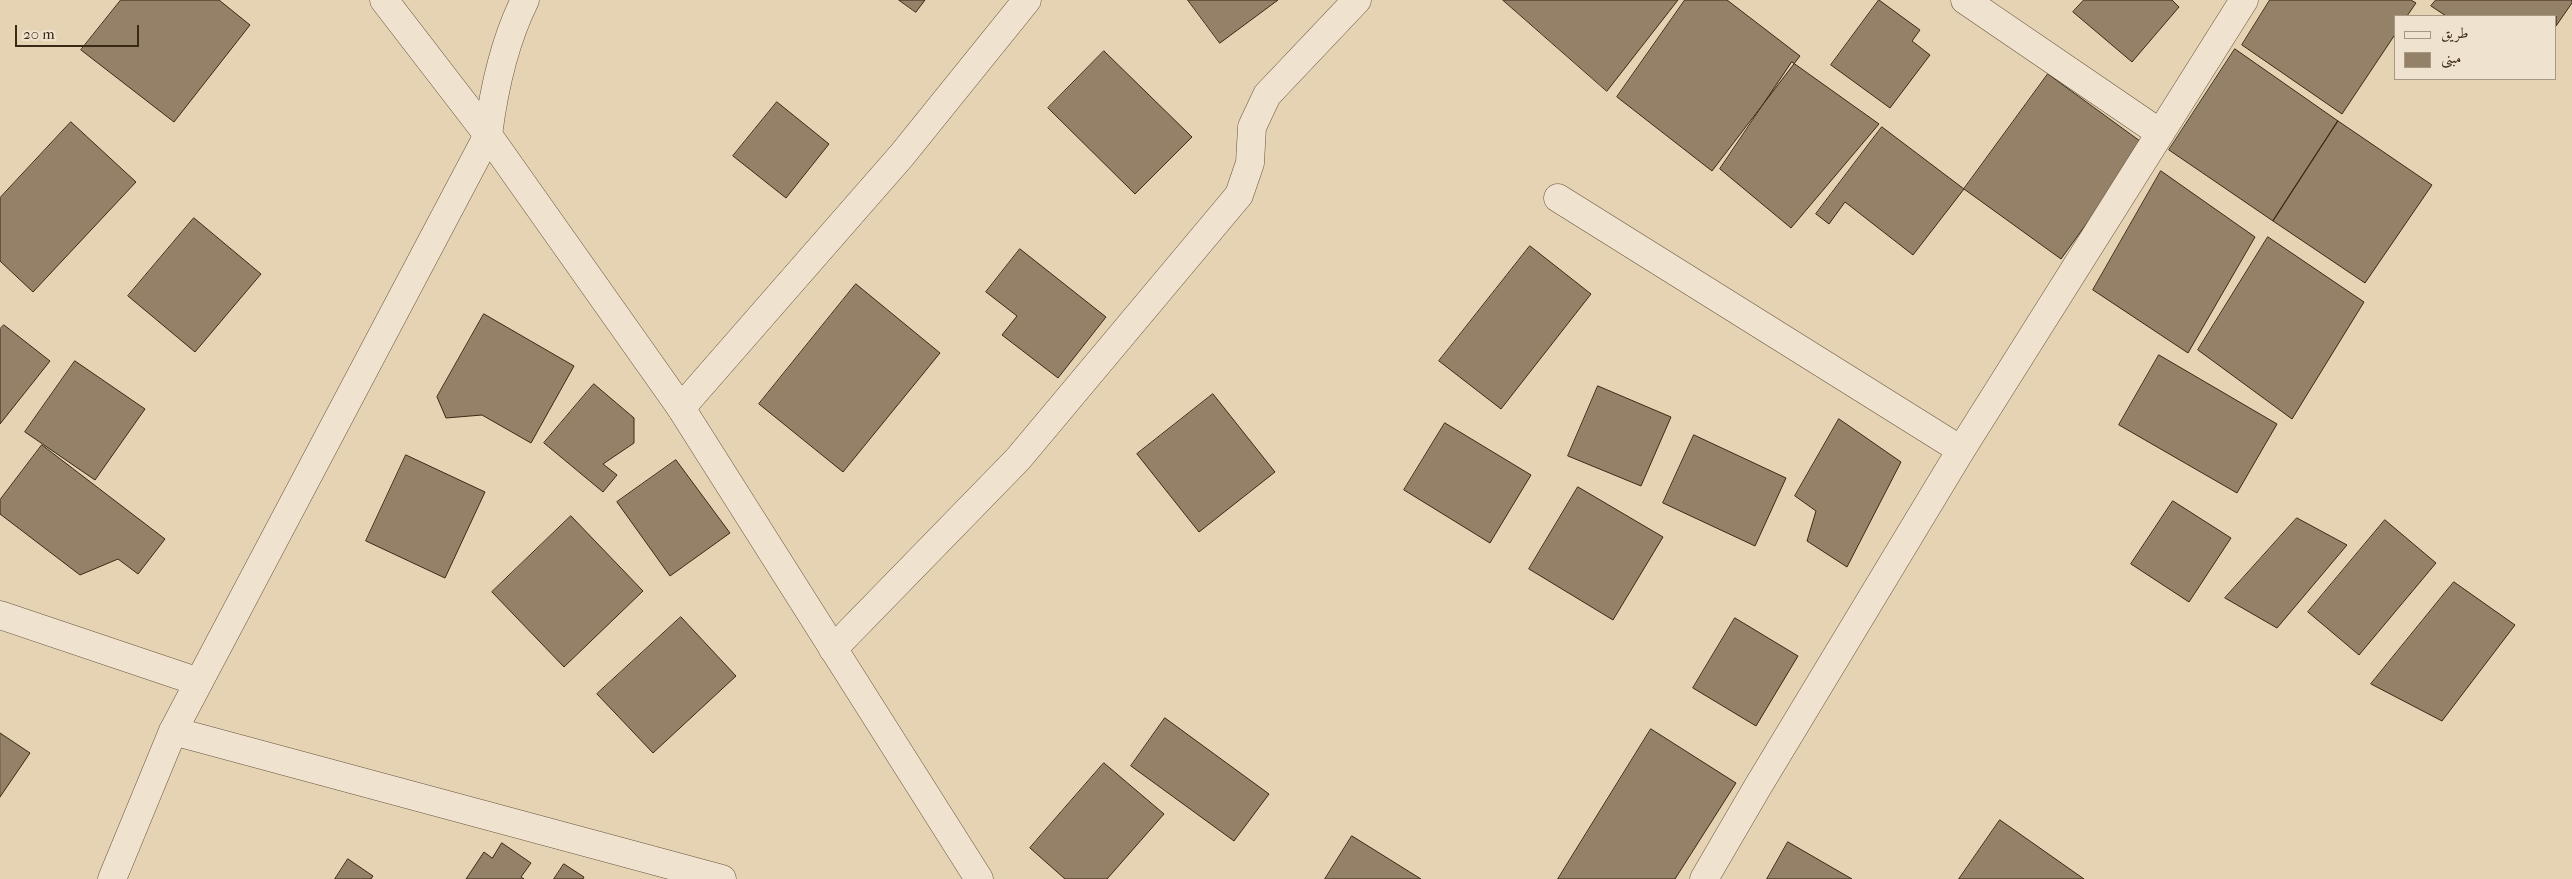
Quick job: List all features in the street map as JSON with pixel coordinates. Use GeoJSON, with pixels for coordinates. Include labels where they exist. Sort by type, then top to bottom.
{"type":"FeatureCollection","features":[{"type":"Feature","properties":{"kind":"street"},"geometry":{"type":"LineString","coordinates":[[384,0],[488,135],[681,408],[979,879]]}},
{"type":"Feature","properties":{"kind":"street"},"geometry":{"type":"LineString","coordinates":[[112,879],[173,732],[488,135],[493,95],[503,55],[525,0]]}},
{"type":"Feature","properties":{"kind":"street"},"geometry":{"type":"LineString","coordinates":[[681,408],[902,155],[1027,0]]}},
{"type":"Feature","properties":{"kind":"street"},"geometry":{"type":"LineString","coordinates":[[833,649],[1018,459],[1238,195],[1250,163],[1252,127],[1267,95],[1357,0]]}},
{"type":"Feature","properties":{"kind":"street"},"geometry":{"type":"LineString","coordinates":[[1965,0],[2160,133]]}},
{"type":"Feature","properties":{"kind":"street"},"geometry":{"type":"LineString","coordinates":[[1704,879],[1961,450],[2244,0]]}},
{"type":"Feature","properties":{"kind":"street"},"geometry":{"type":"LineString","coordinates":[[1558,198],[1961,450]]}},
{"type":"Feature","properties":{"kind":"street"},"geometry":{"type":"LineString","coordinates":[[0,615],[200,682]]}},
{"type":"Feature","properties":{"kind":"street"},"geometry":{"type":"LineString","coordinates":[[173,732],[722,879]]}},
{"type":"Feature","properties":{"kind":"building"},"geometry":{"type":"Polygon","coordinates":[[[121,0],[219,0],[250,25],[174,122],[81,50],[121,0]]]}},
{"type":"Feature","properties":{"kind":"building"},"geometry":{"type":"Polygon","coordinates":[[[899,0],[925,0],[916,12],[899,0]]]}},
{"type":"Feature","properties":{"kind":"building"},"geometry":{"type":"Polygon","coordinates":[[[1188,0],[1278,0],[1220,43],[1188,0]]]}},
{"type":"Feature","properties":{"kind":"building"},"geometry":{"type":"Polygon","coordinates":[[[1503,0],[1678,0],[1607,91],[1503,0]]]}},
{"type":"Feature","properties":{"kind":"building"},"geometry":{"type":"Polygon","coordinates":[[[1685,0],[1727,0],[1800,56],[1712,171],[1617,97],[1685,0]]]}},
{"type":"Feature","properties":{"kind":"building"},"geometry":{"type":"Polygon","coordinates":[[[1879,0],[1920,30],[1912,41],[1930,55],[1890,108],[1831,65],[1879,0]]]}},
{"type":"Feature","properties":{"kind":"building"},"geometry":{"type":"Polygon","coordinates":[[[2084,0],[2172,0],[2179,7],[2132,62],[2073,12],[2084,0]]]}},
{"type":"Feature","properties":{"kind":"building"},"geometry":{"type":"Polygon","coordinates":[[[2270,0],[2411,0],[2416,3],[2408,15],[2394,15],[2394,36],[2342,114],[2242,45],[2270,0]]]}},
{"type":"Feature","properties":{"kind":"building"},"geometry":{"type":"Polygon","coordinates":[[[2436,0],[2572,0],[2572,3],[2557,25],[2557,15],[2444,15],[2431,6],[2436,0]]]}},
{"type":"Feature","properties":{"kind":"building"},"geometry":{"type":"Polygon","coordinates":[[[2235,49],[2338,121],[2273,221],[2169,150],[2235,49]]]}},
{"type":"Feature","properties":{"kind":"building"},"geometry":{"type":"Polygon","coordinates":[[[1104,51],[1192,137],[1135,194],[1048,108],[1104,51]]]}},
{"type":"Feature","properties":{"kind":"building"},"geometry":{"type":"Polygon","coordinates":[[[1792,62],[1879,124],[1791,228],[1720,169],[1792,62]]]}},
{"type":"Feature","properties":{"kind":"building"},"geometry":{"type":"Polygon","coordinates":[[[2048,74],[2144,144],[2061,259],[1964,189],[2048,74]]]}},
{"type":"Feature","properties":{"kind":"building"},"geometry":{"type":"Polygon","coordinates":[[[777,102],[829,144],[786,198],[733,156],[777,102]]]}},
{"type":"Feature","properties":{"kind":"building"},"geometry":{"type":"Polygon","coordinates":[[[2338,121],[2432,185],[2365,283],[2273,221],[2338,121]]]}},
{"type":"Feature","properties":{"kind":"building"},"geometry":{"type":"Polygon","coordinates":[[[71,122],[136,182],[33,292],[0,261],[0,198],[71,122]]]}},
{"type":"Feature","properties":{"kind":"building"},"geometry":{"type":"Polygon","coordinates":[[[1882,127],[1964,189],[1913,255],[1845,202],[1829,224],[1816,214],[1882,127]]]}},
{"type":"Feature","properties":{"kind":"building"},"geometry":{"type":"Polygon","coordinates":[[[2161,171],[2255,237],[2188,353],[2093,290],[2161,171]]]}},
{"type":"Feature","properties":{"kind":"building"},"geometry":{"type":"Polygon","coordinates":[[[194,218],[261,274],[195,352],[128,296],[194,218]]]}},
{"type":"Feature","properties":{"kind":"building"},"geometry":{"type":"Polygon","coordinates":[[[2268,237],[2364,302],[2292,419],[2198,350],[2268,237]]]}},
{"type":"Feature","properties":{"kind":"building"},"geometry":{"type":"Polygon","coordinates":[[[1530,246],[1591,294],[1501,409],[1439,361],[1530,246]]]}},
{"type":"Feature","properties":{"kind":"building"},"geometry":{"type":"Polygon","coordinates":[[[1020,249],[1106,317],[1058,378],[1002,335],[1017,316],[986,292],[1020,249]]]}},
{"type":"Feature","properties":{"kind":"building"},"geometry":{"type":"Polygon","coordinates":[[[856,284],[940,353],[843,472],[759,404],[856,284]]]}},
{"type":"Feature","properties":{"kind":"building"},"geometry":{"type":"Polygon","coordinates":[[[484,314],[574,366],[531,443],[482,415],[446,418],[437,397],[484,314]]]}},
{"type":"Feature","properties":{"kind":"building"},"geometry":{"type":"Polygon","coordinates":[[[4,325],[50,361],[0,424],[0,329],[4,325]]]}},
{"type":"Feature","properties":{"kind":"building"},"geometry":{"type":"Polygon","coordinates":[[[2159,355],[2277,424],[2237,493],[2119,425],[2159,355]]]}},
{"type":"Feature","properties":{"kind":"building"},"geometry":{"type":"Polygon","coordinates":[[[75,361],[145,409],[95,480],[25,432],[75,361]]]}},
{"type":"Feature","properties":{"kind":"building"},"geometry":{"type":"Polygon","coordinates":[[[594,384],[634,418],[634,443],[603,464],[617,475],[603,492],[544,443],[594,384]]]}},
{"type":"Feature","properties":{"kind":"building"},"geometry":{"type":"Polygon","coordinates":[[[1598,386],[1671,417],[1641,486],[1568,456],[1598,386]]]}},
{"type":"Feature","properties":{"kind":"building"},"geometry":{"type":"Polygon","coordinates":[[[1213,394],[1275,472],[1199,532],[1137,454],[1213,394]]]}},
{"type":"Feature","properties":{"kind":"building"},"geometry":{"type":"Polygon","coordinates":[[[1839,419],[1901,462],[1847,567],[1807,541],[1816,511],[1795,496],[1839,419]]]}},
{"type":"Feature","properties":{"kind":"building"},"geometry":{"type":"Polygon","coordinates":[[[1445,423],[1531,475],[1490,543],[1404,490],[1445,423]]]}},
{"type":"Feature","properties":{"kind":"building"},"geometry":{"type":"Polygon","coordinates":[[[1694,435],[1786,478],[1755,546],[1663,503],[1694,435]]]}},
{"type":"Feature","properties":{"kind":"building"},"geometry":{"type":"Polygon","coordinates":[[[42,445],[165,539],[138,574],[118,559],[80,575],[0,514],[0,500],[42,445]]]}},
{"type":"Feature","properties":{"kind":"building"},"geometry":{"type":"Polygon","coordinates":[[[406,455],[485,492],[445,578],[366,541],[406,455]]]}},
{"type":"Feature","properties":{"kind":"building"},"geometry":{"type":"Polygon","coordinates":[[[676,460],[730,533],[670,576],[617,502],[676,460]]]}},
{"type":"Feature","properties":{"kind":"building"},"geometry":{"type":"Polygon","coordinates":[[[1578,487],[1663,537],[1613,620],[1529,569],[1578,487]]]}},
{"type":"Feature","properties":{"kind":"building"},"geometry":{"type":"Polygon","coordinates":[[[2173,501],[2231,538],[2189,602],[2131,564],[2173,501]]]}},
{"type":"Feature","properties":{"kind":"building"},"geometry":{"type":"Polygon","coordinates":[[[571,516],[643,591],[564,667],[492,592],[571,516]]]}},
{"type":"Feature","properties":{"kind":"building"},"geometry":{"type":"Polygon","coordinates":[[[2297,518],[2347,545],[2277,628],[2225,598],[2297,518]]]}},
{"type":"Feature","properties":{"kind":"building"},"geometry":{"type":"Polygon","coordinates":[[[2385,520],[2436,563],[2359,655],[2308,612],[2385,520]]]}},
{"type":"Feature","properties":{"kind":"building"},"geometry":{"type":"Polygon","coordinates":[[[2454,582],[2515,625],[2442,721],[2371,684],[2454,582]]]}},
{"type":"Feature","properties":{"kind":"building"},"geometry":{"type":"Polygon","coordinates":[[[681,617],[736,676],[653,753],[597,694],[681,617]]]}},
{"type":"Feature","properties":{"kind":"building"},"geometry":{"type":"Polygon","coordinates":[[[1735,618],[1798,656],[1756,726],[1693,688],[1735,618]]]}},
{"type":"Feature","properties":{"kind":"building"},"geometry":{"type":"Polygon","coordinates":[[[1165,718],[1269,794],[1234,841],[1131,766],[1165,718]]]}},
{"type":"Feature","properties":{"kind":"building"},"geometry":{"type":"Polygon","coordinates":[[[1651,729],[1736,783],[1675,879],[1558,879],[1651,729]]]}},
{"type":"Feature","properties":{"kind":"building"},"geometry":{"type":"Polygon","coordinates":[[[0,733],[30,753],[0,797],[0,733]]]}},
{"type":"Feature","properties":{"kind":"building"},"geometry":{"type":"Polygon","coordinates":[[[1104,763],[1164,814],[1107,879],[1065,879],[1030,848],[1104,763]]]}},
{"type":"Feature","properties":{"kind":"building"},"geometry":{"type":"Polygon","coordinates":[[[2000,820],[2084,879],[1959,879],[2000,820]]]}},
{"type":"Feature","properties":{"kind":"building"},"geometry":{"type":"Polygon","coordinates":[[[1352,836],[1421,879],[1325,879],[1352,836]]]}},
{"type":"Feature","properties":{"kind":"building"},"geometry":{"type":"Polygon","coordinates":[[[1788,842],[1852,879],[1767,879],[1788,842]]]}},
{"type":"Feature","properties":{"kind":"building"},"geometry":{"type":"Polygon","coordinates":[[[502,843],[531,863],[521,877],[524,879],[466,879],[484,852],[492,858],[502,843]]]}},
{"type":"Feature","properties":{"kind":"building"},"geometry":{"type":"Polygon","coordinates":[[[348,859],[373,876],[371,879],[335,879],[348,859]]]}},
{"type":"Feature","properties":{"kind":"building"},"geometry":{"type":"Polygon","coordinates":[[[564,864],[584,877],[583,879],[554,879],[564,864]]]}}]}
